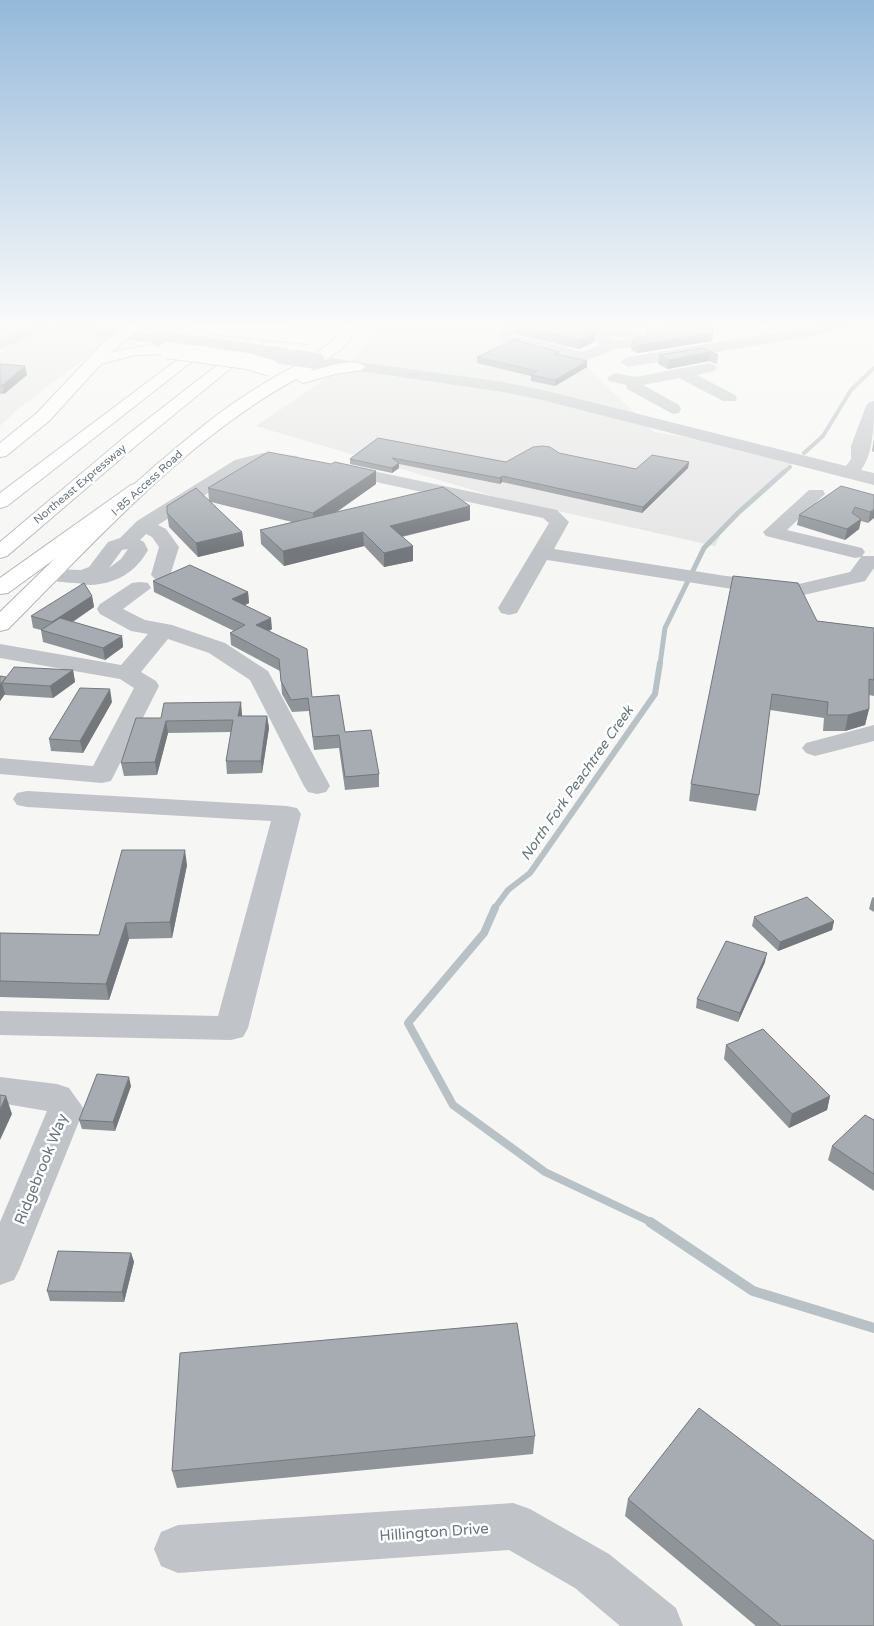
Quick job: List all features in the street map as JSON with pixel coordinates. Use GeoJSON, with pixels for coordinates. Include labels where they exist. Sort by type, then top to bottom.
{"type":"FeatureCollection","features":[{"type":"Feature","properties":{"kind":"main road"},"geometry":{"type":"LineString","coordinates":[[0,452],[43,417],[59,400]]}},
{"type":"Feature","properties":{"kind":"main road"},"geometry":{"type":"LineString","coordinates":[[0,502],[134,400]]}},
{"type":"Feature","properties":{"kind":"main road","name":"Northeast Expressway"},"geometry":{"type":"LineString","coordinates":[[0,552],[132,440],[182,400]]}},
{"type":"Feature","properties":{"kind":"main road","name":"I-85 Access Road"},"geometry":{"type":"LineString","coordinates":[[0,624],[138,489],[216,424],[252,400]]}},
{"type":"Feature","properties":{"kind":"main road"},"geometry":{"type":"LineString","coordinates":[[0,588],[138,489]]}},
{"type":"Feature","properties":{"kind":"street"},"geometry":{"type":"LineString","coordinates":[[604,400],[874,479]]}},
{"type":"Feature","properties":{"kind":"street"},"geometry":{"type":"LineString","coordinates":[[657,400],[673,409]]}},
{"type":"Feature","properties":{"kind":"street"},"geometry":{"type":"LineString","coordinates":[[850,473],[860,459],[860,446],[874,406]]}},
{"type":"Feature","properties":{"kind":"street"},"geometry":{"type":"LineString","coordinates":[[34,591],[89,579],[111,570],[144,525],[241,464],[263,458],[315,464],[550,514],[559,522],[509,608]]}},
{"type":"Feature","properties":{"kind":"street"},"geometry":{"type":"LineString","coordinates":[[541,553],[726,582],[799,590],[858,577],[868,556],[773,532],[816,494]]}},
{"type":"Feature","properties":{"kind":"street"},"geometry":{"type":"LineString","coordinates":[[144,525],[159,533],[169,547],[162,575]]}},
{"type":"Feature","properties":{"kind":"street"},"geometry":{"type":"LineString","coordinates":[[51,575],[84,577],[122,553]]}},
{"type":"Feature","properties":{"kind":"street"},"geometry":{"type":"LineString","coordinates":[[140,588],[108,609],[139,626],[164,630],[217,648],[260,676],[318,786]]}},
{"type":"Feature","properties":{"kind":"street"},"geometry":{"type":"LineString","coordinates":[[126,673],[164,630]]}},
{"type":"Feature","properties":{"kind":"street"},"geometry":{"type":"LineString","coordinates":[[0,651],[126,673],[147,686],[102,775],[0,766]]}},
{"type":"Feature","properties":{"kind":"street"},"geometry":{"type":"LineString","coordinates":[[814,748],[874,733]]}},
{"type":"Feature","properties":{"kind":"street"},"geometry":{"type":"LineString","coordinates":[[0,1022],[231,1028],[287,814],[27,799]]}},
{"type":"Feature","properties":{"kind":"street","name":"Ridgebrook Way"},"geometry":{"type":"LineString","coordinates":[[0,1090],[57,1098],[66,1109],[0,1268]]}},
{"type":"Feature","properties":{"kind":"street","name":"Hillington Drive"},"geometry":{"type":"LineString","coordinates":[[178,1549],[513,1526],[592,1571],[658,1626]]}},
{"type":"Feature","properties":{"kind":"shaded area"},"geometry":{"type":"Polygon","coordinates":[[[0,400],[30,400],[18,409],[0,426],[0,400]]]}},
{"type":"Feature","properties":{"kind":"shaded area"},"geometry":{"type":"Polygon","coordinates":[[[294,400],[621,400],[654,432],[740,446],[794,462],[725,525],[715,546],[500,498],[256,426],[294,400]]]}},
{"type":"Feature","properties":{"kind":"building"},"geometry":{"type":"Polygon","coordinates":[[[378,438],[506,462],[533,447],[543,446],[550,447],[559,453],[636,469],[652,455],[689,462],[643,507],[502,476],[500,478],[392,458],[399,463],[392,468],[350,459],[378,438]]]}},
{"type":"Feature","properties":{"kind":"building"},"geometry":{"type":"Polygon","coordinates":[[[268,452],[331,464],[335,462],[376,471],[313,513],[208,488],[268,452]]]}},
{"type":"Feature","properties":{"kind":"building"},"geometry":{"type":"Polygon","coordinates":[[[841,486],[874,495],[874,509],[870,512],[855,507],[852,513],[861,519],[847,529],[799,515],[841,486]]]}},
{"type":"Feature","properties":{"kind":"building"},"geometry":{"type":"Polygon","coordinates":[[[443,487],[470,506],[390,526],[413,546],[384,553],[363,532],[283,551],[260,530],[443,487]]]}},
{"type":"Feature","properties":{"kind":"building"},"geometry":{"type":"Polygon","coordinates":[[[196,488],[242,532],[196,543],[167,513],[167,506],[196,488]]]}},
{"type":"Feature","properties":{"kind":"building"},"geometry":{"type":"Polygon","coordinates":[[[190,565],[248,592],[232,599],[271,618],[256,625],[307,649],[312,697],[339,695],[345,732],[371,730],[379,774],[345,777],[339,735],[313,737],[308,698],[291,700],[281,681],[279,659],[230,633],[245,625],[153,581],[190,565]]]}},
{"type":"Feature","properties":{"kind":"building"},"geometry":{"type":"Polygon","coordinates":[[[733,576],[798,583],[817,621],[874,628],[874,680],[869,679],[869,709],[848,715],[827,715],[828,702],[772,694],[759,795],[691,784],[733,576]]]}},
{"type":"Feature","properties":{"kind":"building"},"geometry":{"type":"Polygon","coordinates":[[[84,583],[92,596],[52,622],[31,616],[84,583]]]}},
{"type":"Feature","properties":{"kind":"building"},"geometry":{"type":"Polygon","coordinates":[[[60,618],[122,636],[103,648],[41,630],[60,618]]]}},
{"type":"Feature","properties":{"kind":"building"},"geometry":{"type":"Polygon","coordinates":[[[14,667],[73,670],[50,686],[2,683],[14,667]]]}},
{"type":"Feature","properties":{"kind":"building"},"geometry":{"type":"Polygon","coordinates":[[[0,676],[6,677],[0,685],[0,676]]]}},
{"type":"Feature","properties":{"kind":"building"},"geometry":{"type":"Polygon","coordinates":[[[80,688],[110,689],[80,741],[49,739],[80,688]]]}},
{"type":"Feature","properties":{"kind":"building"},"geometry":{"type":"Polygon","coordinates":[[[241,702],[238,716],[267,716],[261,761],[226,761],[233,720],[166,721],[155,762],[121,763],[136,718],[161,718],[164,703],[241,702]]]}},
{"type":"Feature","properties":{"kind":"building"},"geometry":{"type":"Polygon","coordinates":[[[122,850],[185,850],[170,922],[126,923],[106,984],[0,981],[0,933],[99,935],[122,850]]]}},
{"type":"Feature","properties":{"kind":"building"},"geometry":{"type":"Polygon","coordinates":[[[807,897],[834,921],[780,942],[754,917],[807,897]]]}},
{"type":"Feature","properties":{"kind":"building"},"geometry":{"type":"Polygon","coordinates":[[[726,941],[767,953],[740,1013],[697,999],[726,941]]]}},
{"type":"Feature","properties":{"kind":"building"},"geometry":{"type":"Polygon","coordinates":[[[763,1029],[830,1096],[792,1114],[726,1045],[763,1029]]]}},
{"type":"Feature","properties":{"kind":"building"},"geometry":{"type":"Polygon","coordinates":[[[97,1074],[129,1077],[113,1122],[79,1120],[97,1074]]]}},
{"type":"Feature","properties":{"kind":"building"},"geometry":{"type":"Polygon","coordinates":[[[0,1095],[6,1096],[0,1110],[0,1095]]]}},
{"type":"Feature","properties":{"kind":"building"},"geometry":{"type":"Polygon","coordinates":[[[865,1115],[874,1120],[874,1174],[832,1146],[865,1115]]]}},
{"type":"Feature","properties":{"kind":"building"},"geometry":{"type":"Polygon","coordinates":[[[58,1251],[131,1253],[122,1292],[47,1291],[58,1251]]]}},
{"type":"Feature","properties":{"kind":"building"},"geometry":{"type":"Polygon","coordinates":[[[517,1323],[535,1436],[172,1471],[180,1353],[517,1323]]]}},
{"type":"Feature","properties":{"kind":"building"},"geometry":{"type":"Polygon","coordinates":[[[699,1408],[874,1541],[874,1626],[781,1626],[628,1499],[699,1408]]]}},
{"type":"Feature","properties":{"kind":"waterway","name":"North Fork Peachtree Creek"},"geometry":{"type":"LineString","coordinates":[[804,453],[823,436],[845,400]]}},
{"type":"Feature","properties":{"kind":"waterway","name":"North Fork Peachtree Creek"},"geometry":{"type":"LineString","coordinates":[[783,473],[790,467]]}},
{"type":"Feature","properties":{"kind":"waterway","name":"North Fork Peachtree Creek"},"geometry":{"type":"LineString","coordinates":[[660,664],[665,628],[704,548],[738,513],[784,472]]}},
{"type":"Feature","properties":{"kind":"waterway","name":"North Fork Peachtree Creek"},"geometry":{"type":"LineString","coordinates":[[494,909],[508,890],[530,873],[655,694],[660,663]]}},
{"type":"Feature","properties":{"kind":"waterway","name":"North Fork Peachtree Creek"},"geometry":{"type":"LineString","coordinates":[[495,908],[484,933],[408,1023],[453,1105],[545,1172],[653,1223]]}},
{"type":"Feature","properties":{"kind":"waterway","name":"North Fork Peachtree Creek"},"geometry":{"type":"LineString","coordinates":[[650,1222],[753,1291],[874,1328]]}}]}
